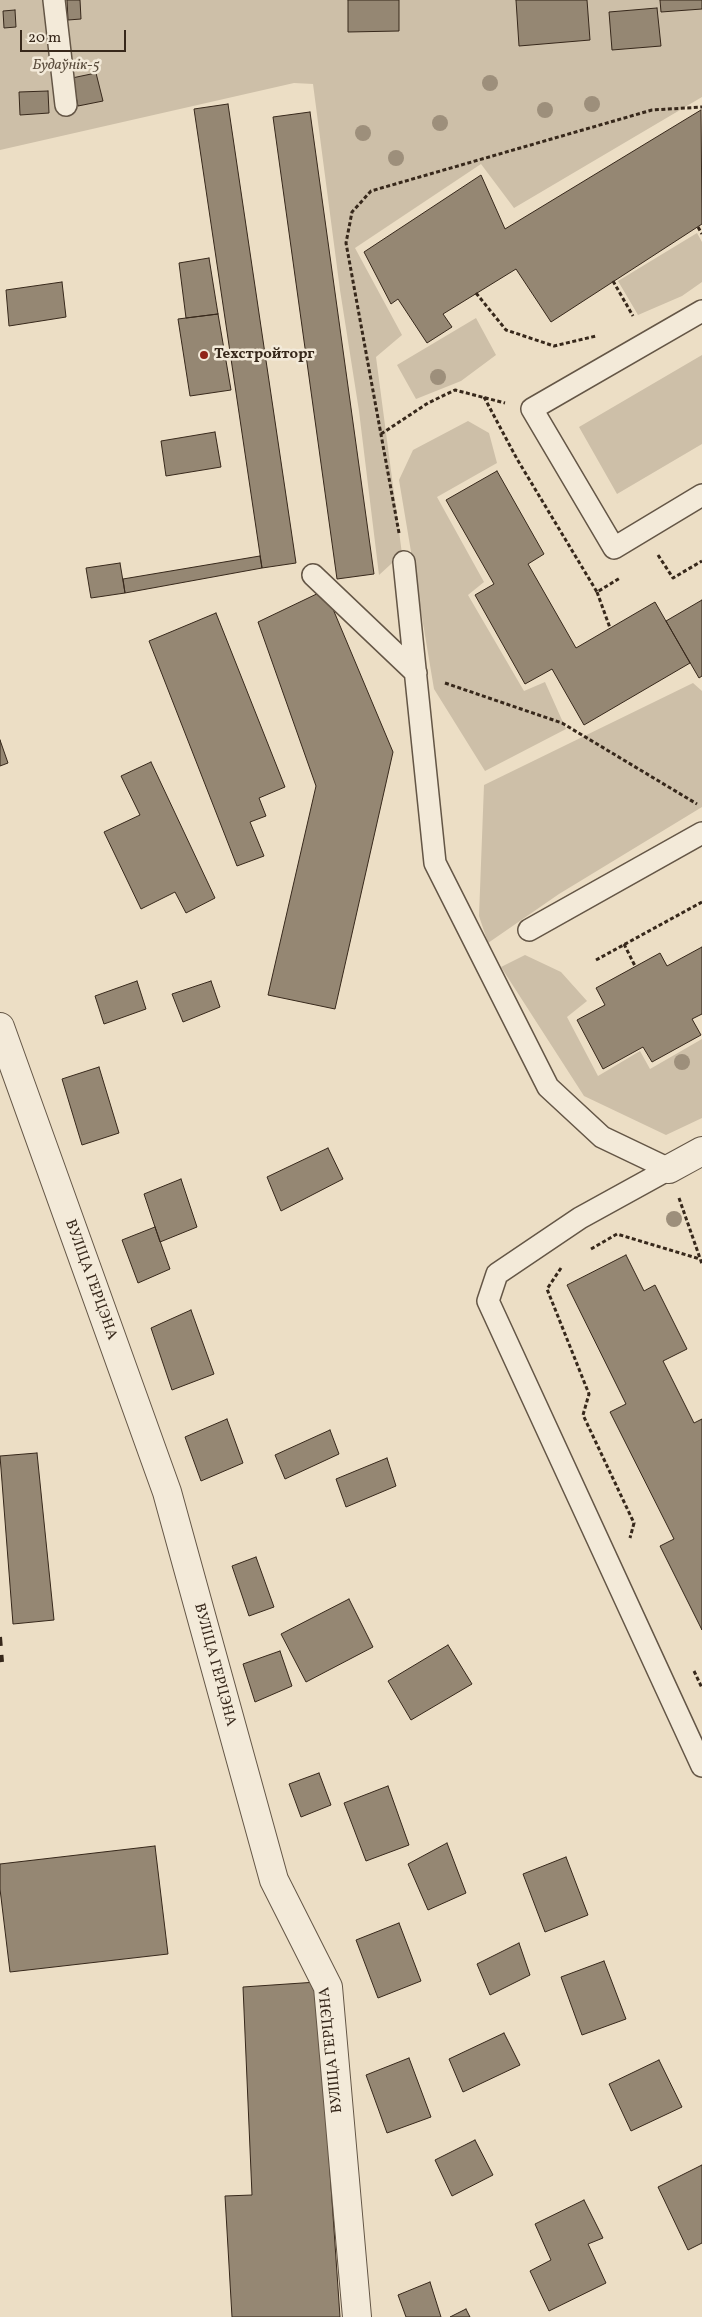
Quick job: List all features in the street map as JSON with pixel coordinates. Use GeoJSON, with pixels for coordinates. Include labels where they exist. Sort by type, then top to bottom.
{"type":"FeatureCollection","features":[{"type":"Feature","properties":{"kind":"street","name":"ВУЛІЦА ГЕРЦЭНА"},"geometry":{"type":"LineString","coordinates":[[0,1027],[166,1492],[274,1880],[328,1987],[357,2317]]}},
{"type":"Feature","properties":{"kind":"street"},"geometry":{"type":"LineString","coordinates":[[669,1169],[702,1151]]}},
{"type":"Feature","properties":{"kind":"lane"},"geometry":{"type":"LineString","coordinates":[[54,0],[66,105]]}},
{"type":"Feature","properties":{"kind":"lane"},"geometry":{"type":"LineString","coordinates":[[702,311],[532,409],[614,548],[702,494]]}},
{"type":"Feature","properties":{"kind":"lane"},"geometry":{"type":"LineString","coordinates":[[404,562],[435,863],[548,1087],[602,1137],[669,1169]]}},
{"type":"Feature","properties":{"kind":"lane"},"geometry":{"type":"LineString","coordinates":[[313,575],[416,672]]}},
{"type":"Feature","properties":{"kind":"lane"},"geometry":{"type":"LineString","coordinates":[[529,930],[702,833]]}},
{"type":"Feature","properties":{"kind":"lane"},"geometry":{"type":"LineString","coordinates":[[669,1169],[580,1218],[497,1274],[488,1301],[702,1766]]}},
{"type":"Feature","properties":{"kind":"path"},"geometry":{"type":"LineString","coordinates":[[404,562],[346,243],[352,212],[371,191],[652,110],[702,107]]}},
{"type":"Feature","properties":{"kind":"path"},"geometry":{"type":"LineString","coordinates":[[698,226],[702,234]]}},
{"type":"Feature","properties":{"kind":"path"},"geometry":{"type":"LineString","coordinates":[[614,281],[634,318]]}},
{"type":"Feature","properties":{"kind":"path"},"geometry":{"type":"LineString","coordinates":[[476,293],[506,330],[554,346],[601,335]]}},
{"type":"Feature","properties":{"kind":"path"},"geometry":{"type":"LineString","coordinates":[[381,434],[428,403],[455,390],[532,409]]}},
{"type":"Feature","properties":{"kind":"path"},"geometry":{"type":"LineString","coordinates":[[597,592],[610,628]]}},
{"type":"Feature","properties":{"kind":"path"},"geometry":{"type":"LineString","coordinates":[[416,672],[562,723],[702,807]]}},
{"type":"Feature","properties":{"kind":"path"},"geometry":{"type":"LineString","coordinates":[[596,960],[702,902]]}},
{"type":"Feature","properties":{"kind":"path"},"geometry":{"type":"LineString","coordinates":[[624,944],[636,966]]}},
{"type":"Feature","properties":{"kind":"path"},"geometry":{"type":"LineString","coordinates":[[669,1169],[702,1264]]}},
{"type":"Feature","properties":{"kind":"path"},"geometry":{"type":"LineString","coordinates":[[586,1252],[617,1234],[700,1259]]}},
{"type":"Feature","properties":{"kind":"path"},"geometry":{"type":"LineString","coordinates":[[562,1266],[548,1289],[589,1394],[583,1415],[634,1523],[630,1543]]}},
{"type":"Feature","properties":{"kind":"path"},"geometry":{"type":"LineString","coordinates":[[689,1663],[702,1688]]}},
{"type":"Feature","properties":{"kind":"green space","name":"Будаўнік-5"},"geometry":{"type":"Polygon","coordinates":[[[0,0],[702,0],[702,97],[514,208],[481,164],[355,248],[402,335],[376,357],[402,554],[379,575],[359,411],[340,290],[313,84],[294,83],[0,150],[0,0]]]}},
{"type":"Feature","properties":{"kind":"green space"},"geometry":{"type":"Polygon","coordinates":[[[697,233],[702,242],[702,282],[682,296],[638,315],[618,281],[697,233]]]}},
{"type":"Feature","properties":{"kind":"green space"},"geometry":{"type":"Polygon","coordinates":[[[476,318],[496,355],[461,381],[416,399],[397,365],[476,318]]]}},
{"type":"Feature","properties":{"kind":"green space"},"geometry":{"type":"Polygon","coordinates":[[[702,355],[702,444],[617,494],[579,427],[702,355]]]}},
{"type":"Feature","properties":{"kind":"green space"},"geometry":{"type":"Polygon","coordinates":[[[468,421],[489,433],[497,463],[437,497],[484,582],[468,595],[524,691],[545,682],[566,729],[485,771],[434,689],[399,480],[413,450],[468,421]]]}},
{"type":"Feature","properties":{"kind":"green space"},"geometry":{"type":"Polygon","coordinates":[[[693,683],[702,691],[702,807],[559,894],[488,943],[479,916],[484,785],[693,683]]]}},
{"type":"Feature","properties":{"kind":"green space"},"geometry":{"type":"Polygon","coordinates":[[[525,955],[561,972],[587,1001],[567,1017],[598,1076],[640,1051],[650,1069],[702,1039],[702,1118],[666,1135],[584,1096],[501,967],[525,955]]]}},
{"type":"Feature","properties":{"kind":"building"},"geometry":{"type":"Polygon","coordinates":[[[67,0],[80,0],[81,19],[68,20],[67,0]]]}},
{"type":"Feature","properties":{"kind":"building"},"geometry":{"type":"Polygon","coordinates":[[[348,0],[399,0],[399,31],[348,32],[348,0]]]}},
{"type":"Feature","properties":{"kind":"building"},"geometry":{"type":"Polygon","coordinates":[[[516,0],[587,0],[590,40],[519,46],[516,0]]]}},
{"type":"Feature","properties":{"kind":"building"},"geometry":{"type":"Polygon","coordinates":[[[660,0],[702,0],[702,9],[661,12],[660,0]]]}},
{"type":"Feature","properties":{"kind":"building"},"geometry":{"type":"Polygon","coordinates":[[[657,8],[661,46],[612,50],[609,12],[657,8]]]}},
{"type":"Feature","properties":{"kind":"building"},"geometry":{"type":"Polygon","coordinates":[[[15,10],[16,27],[4,28],[3,11],[15,10]]]}},
{"type":"Feature","properties":{"kind":"building"},"geometry":{"type":"Polygon","coordinates":[[[96,73],[103,101],[78,106],[72,78],[96,73]]]}},
{"type":"Feature","properties":{"kind":"building"},"geometry":{"type":"Polygon","coordinates":[[[48,91],[49,113],[20,115],[19,92],[48,91]]]}},
{"type":"Feature","properties":{"kind":"building"},"geometry":{"type":"Polygon","coordinates":[[[228,104],[296,563],[262,568],[194,109],[228,104]]]}},
{"type":"Feature","properties":{"kind":"building"},"geometry":{"type":"Polygon","coordinates":[[[701,110],[702,224],[551,322],[516,269],[443,314],[452,327],[427,343],[398,299],[391,304],[364,252],[481,175],[505,229],[701,110]]]}},
{"type":"Feature","properties":{"kind":"building"},"geometry":{"type":"Polygon","coordinates":[[[310,112],[374,574],[337,579],[273,117],[310,112]]]}},
{"type":"Feature","properties":{"kind":"building"},"geometry":{"type":"Polygon","coordinates":[[[209,258],[218,314],[186,318],[179,263],[209,258]]]}},
{"type":"Feature","properties":{"kind":"building"},"geometry":{"type":"Polygon","coordinates":[[[62,282],[66,317],[9,326],[6,290],[62,282]]]}},
{"type":"Feature","properties":{"kind":"building","name":"Техстройторг"},"geometry":{"type":"Polygon","coordinates":[[[218,314],[231,390],[190,396],[178,319],[218,314]]]}},
{"type":"Feature","properties":{"kind":"building"},"geometry":{"type":"Polygon","coordinates":[[[215,432],[221,467],[166,476],[161,441],[215,432]]]}},
{"type":"Feature","properties":{"kind":"building"},"geometry":{"type":"Polygon","coordinates":[[[497,471],[544,554],[528,564],[576,648],[655,602],[690,663],[584,725],[552,669],[525,684],[475,595],[494,584],[446,500],[497,471]]]}},
{"type":"Feature","properties":{"kind":"building"},"geometry":{"type":"Polygon","coordinates":[[[260,556],[262,568],[125,593],[123,579],[260,556]]]}},
{"type":"Feature","properties":{"kind":"building"},"geometry":{"type":"Polygon","coordinates":[[[120,563],[125,593],[91,598],[86,568],[120,563]]]}},
{"type":"Feature","properties":{"kind":"building"},"geometry":{"type":"Polygon","coordinates":[[[325,590],[393,752],[335,1009],[268,995],[316,786],[258,622],[325,590]]]}},
{"type":"Feature","properties":{"kind":"building"},"geometry":{"type":"Polygon","coordinates":[[[702,600],[702,676],[699,678],[666,621],[702,600]]]}},
{"type":"Feature","properties":{"kind":"building"},"geometry":{"type":"Polygon","coordinates":[[[216,613],[285,787],[259,798],[266,816],[250,822],[264,856],[237,866],[149,641],[216,613]]]}},
{"type":"Feature","properties":{"kind":"building"},"geometry":{"type":"Polygon","coordinates":[[[0,740],[8,763],[0,766],[0,740]]]}},
{"type":"Feature","properties":{"kind":"building"},"geometry":{"type":"Polygon","coordinates":[[[151,762],[215,898],[186,913],[175,892],[141,909],[104,832],[140,815],[121,776],[151,762]]]}},
{"type":"Feature","properties":{"kind":"building"},"geometry":{"type":"Polygon","coordinates":[[[702,947],[702,1014],[692,1019],[701,1035],[652,1062],[643,1047],[603,1069],[577,1020],[605,1005],[596,988],[660,953],[667,966],[702,947]]]}},
{"type":"Feature","properties":{"kind":"building"},"geometry":{"type":"Polygon","coordinates":[[[137,981],[146,1009],[104,1024],[95,996],[137,981]]]}},
{"type":"Feature","properties":{"kind":"building"},"geometry":{"type":"Polygon","coordinates":[[[211,981],[220,1007],[183,1022],[172,994],[211,981]]]}},
{"type":"Feature","properties":{"kind":"building"},"geometry":{"type":"Polygon","coordinates":[[[99,1067],[119,1133],[82,1145],[62,1079],[99,1067]]]}},
{"type":"Feature","properties":{"kind":"building"},"geometry":{"type":"Polygon","coordinates":[[[328,1148],[343,1179],[281,1211],[267,1177],[328,1148]]]}},
{"type":"Feature","properties":{"kind":"building"},"geometry":{"type":"Polygon","coordinates":[[[181,1179],[197,1227],[160,1242],[144,1194],[181,1179]]]}},
{"type":"Feature","properties":{"kind":"building"},"geometry":{"type":"Polygon","coordinates":[[[155,1227],[170,1269],[138,1283],[122,1240],[155,1227]]]}},
{"type":"Feature","properties":{"kind":"building"},"geometry":{"type":"Polygon","coordinates":[[[626,1255],[644,1291],[655,1285],[687,1349],[663,1361],[694,1423],[702,1419],[702,1630],[660,1546],[674,1539],[610,1412],[626,1404],[567,1285],[626,1255]]]}},
{"type":"Feature","properties":{"kind":"building"},"geometry":{"type":"Polygon","coordinates":[[[191,1310],[214,1374],[172,1390],[151,1328],[191,1310]]]}},
{"type":"Feature","properties":{"kind":"building"},"geometry":{"type":"Polygon","coordinates":[[[227,1419],[243,1463],[201,1481],[185,1437],[227,1419]]]}},
{"type":"Feature","properties":{"kind":"building"},"geometry":{"type":"Polygon","coordinates":[[[330,1430],[339,1454],[285,1479],[275,1455],[330,1430]]]}},
{"type":"Feature","properties":{"kind":"building"},"geometry":{"type":"Polygon","coordinates":[[[37,1453],[54,1620],[13,1624],[0,1456],[37,1453]]]}},
{"type":"Feature","properties":{"kind":"building"},"geometry":{"type":"Polygon","coordinates":[[[387,1458],[396,1486],[346,1507],[336,1479],[387,1458]]]}},
{"type":"Feature","properties":{"kind":"building"},"geometry":{"type":"Polygon","coordinates":[[[256,1557],[274,1607],[249,1616],[232,1566],[256,1557]]]}},
{"type":"Feature","properties":{"kind":"building"},"geometry":{"type":"Polygon","coordinates":[[[349,1599],[373,1647],[306,1682],[281,1634],[349,1599]]]}},
{"type":"Feature","properties":{"kind":"building"},"geometry":{"type":"Polygon","coordinates":[[[448,1645],[472,1684],[411,1720],[388,1681],[448,1645]]]}},
{"type":"Feature","properties":{"kind":"building"},"geometry":{"type":"Polygon","coordinates":[[[280,1651],[292,1686],[255,1702],[243,1664],[280,1651]]]}},
{"type":"Feature","properties":{"kind":"building"},"geometry":{"type":"Polygon","coordinates":[[[319,1773],[331,1805],[301,1817],[289,1784],[319,1773]]]}},
{"type":"Feature","properties":{"kind":"building"},"geometry":{"type":"Polygon","coordinates":[[[388,1786],[409,1845],[366,1861],[344,1803],[388,1786]]]}},
{"type":"Feature","properties":{"kind":"building"},"geometry":{"type":"Polygon","coordinates":[[[447,1843],[466,1893],[428,1910],[408,1864],[447,1843]]]}},
{"type":"Feature","properties":{"kind":"building"},"geometry":{"type":"Polygon","coordinates":[[[155,1846],[168,1954],[10,1972],[0,1889],[0,1864],[155,1846]]]}},
{"type":"Feature","properties":{"kind":"building"},"geometry":{"type":"Polygon","coordinates":[[[566,1857],[588,1915],[545,1932],[523,1874],[566,1857]]]}},
{"type":"Feature","properties":{"kind":"building"},"geometry":{"type":"Polygon","coordinates":[[[399,1923],[421,1981],[378,1998],[356,1940],[399,1923]]]}},
{"type":"Feature","properties":{"kind":"building"},"geometry":{"type":"Polygon","coordinates":[[[519,1943],[530,1975],[490,1995],[477,1964],[519,1943]]]}},
{"type":"Feature","properties":{"kind":"building"},"geometry":{"type":"Polygon","coordinates":[[[604,1961],[626,2019],[582,2035],[561,1977],[604,1961]]]}},
{"type":"Feature","properties":{"kind":"building"},"geometry":{"type":"Polygon","coordinates":[[[317,1982],[340,2317],[232,2317],[225,2196],[252,2195],[243,1987],[317,1982]]]}},
{"type":"Feature","properties":{"kind":"building"},"geometry":{"type":"Polygon","coordinates":[[[504,2033],[520,2065],[463,2092],[449,2059],[504,2033]]]}},
{"type":"Feature","properties":{"kind":"building"},"geometry":{"type":"Polygon","coordinates":[[[409,2058],[431,2117],[387,2133],[366,2075],[409,2058]]]}},
{"type":"Feature","properties":{"kind":"building"},"geometry":{"type":"Polygon","coordinates":[[[659,2060],[682,2107],[631,2131],[609,2084],[659,2060]]]}},
{"type":"Feature","properties":{"kind":"building"},"geometry":{"type":"Polygon","coordinates":[[[475,2140],[493,2175],[452,2196],[435,2160],[475,2140]]]}},
{"type":"Feature","properties":{"kind":"building"},"geometry":{"type":"Polygon","coordinates":[[[702,2165],[702,2243],[688,2250],[658,2187],[702,2165]]]}},
{"type":"Feature","properties":{"kind":"building"},"geometry":{"type":"Polygon","coordinates":[[[584,2200],[603,2238],[588,2244],[606,2283],[549,2311],[530,2271],[551,2260],[535,2224],[584,2200]]]}},
{"type":"Feature","properties":{"kind":"building"},"geometry":{"type":"Polygon","coordinates":[[[430,2282],[441,2317],[406,2317],[398,2295],[430,2282]]]}},
{"type":"Feature","properties":{"kind":"building"},"geometry":{"type":"Polygon","coordinates":[[[466,2309],[470,2317],[450,2317],[466,2309]]]}},
{"type":"Feature","properties":{"kind":"railway"},"geometry":{"type":"LineString","coordinates":[[0,1637],[2,1662]]}},
{"type":"Feature","properties":{"kind":"place","name":"Техстройторг"},"geometry":{"type":"Point","coordinates":[204,355]}}]}
